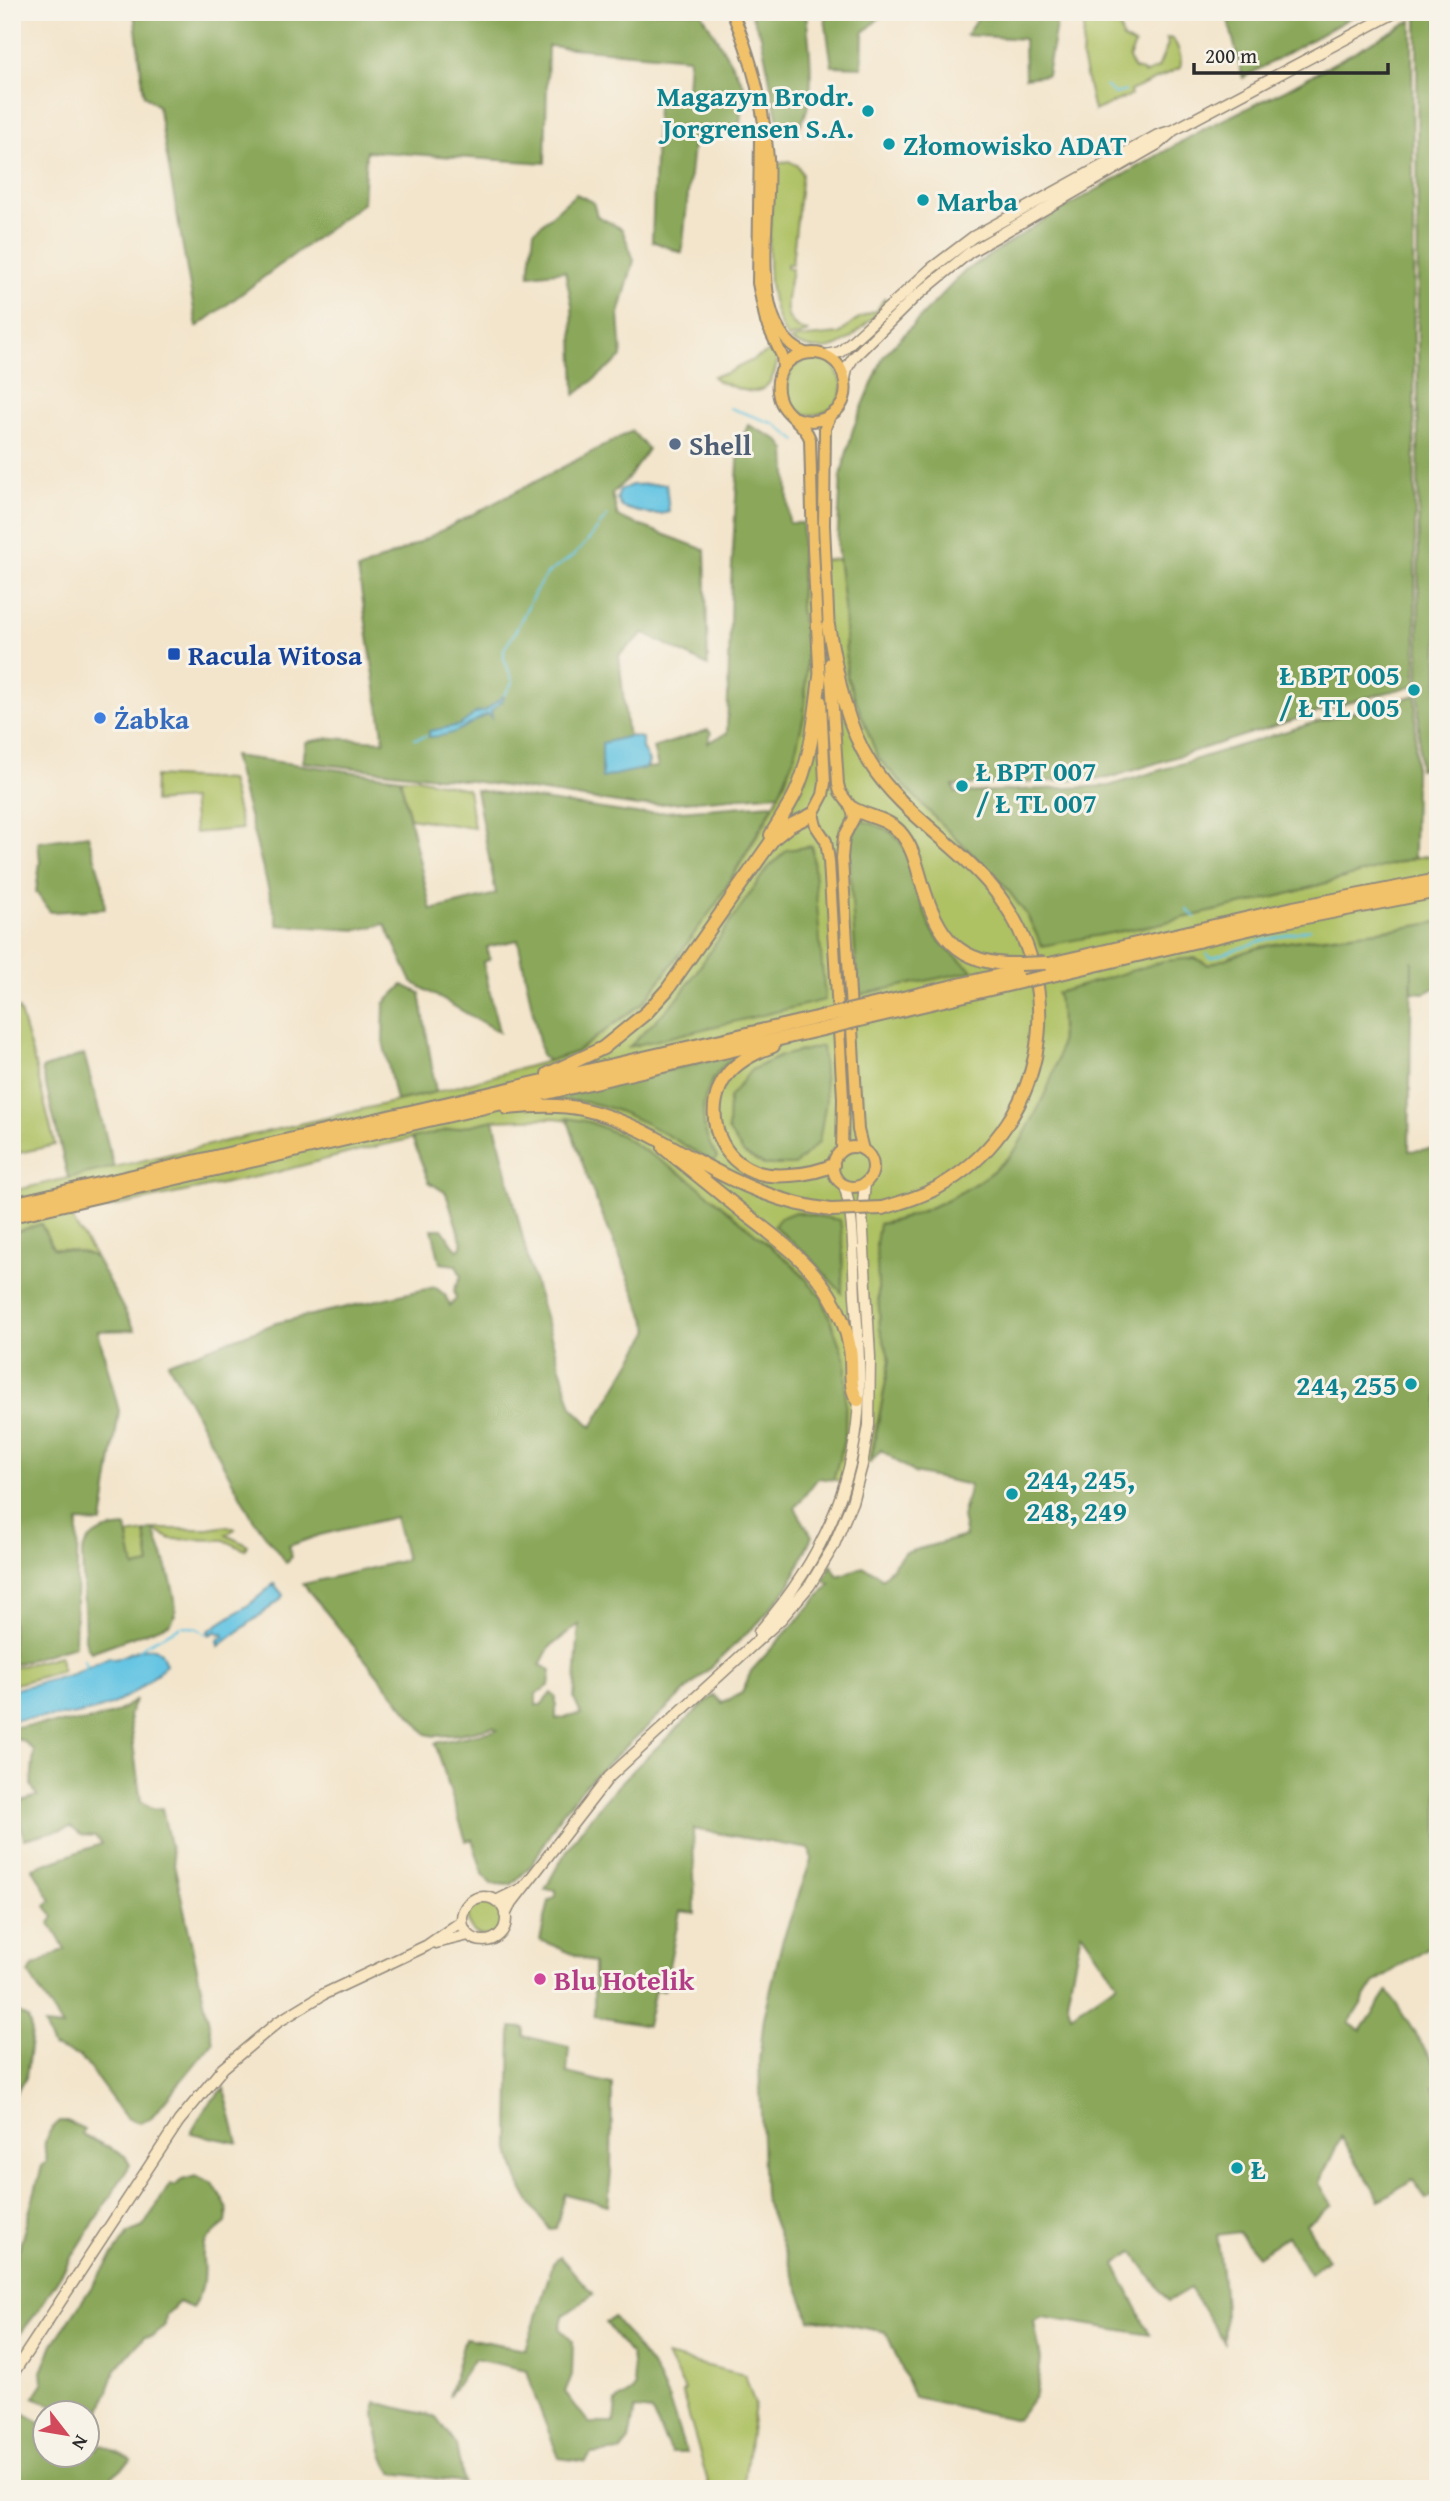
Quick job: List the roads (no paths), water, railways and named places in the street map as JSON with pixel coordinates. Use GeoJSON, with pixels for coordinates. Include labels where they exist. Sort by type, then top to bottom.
{"type":"FeatureCollection","features":[{"type":"Feature","properties":{"kind":"highway"},"geometry":{"type":"LineString","coordinates":[[461,1112],[527,1106],[567,1107],[599,1114],[631,1127],[767,1195],[831,1210],[882,1208],[936,1188],[955,1176],[990,1145],[1008,1123],[1024,1093],[1037,1056],[1038,988],[1030,952],[999,895],[982,875],[904,804],[869,761],[845,708],[828,626]]}},
{"type":"Feature","properties":{"kind":"highway"},"geometry":{"type":"LineString","coordinates":[[512,1088],[581,1060],[603,1048],[646,1013],[667,989],[756,861],[789,806],[801,778],[814,728],[820,677]]}},
{"type":"Feature","properties":{"kind":"highway"},"geometry":{"type":"LineString","coordinates":[[848,804],[889,823],[903,835],[916,862],[932,914],[951,942],[982,962],[1022,972]]}},
{"type":"Feature","properties":{"kind":"highway"},"geometry":{"type":"LineString","coordinates":[[756,861],[780,832],[813,814]]}},
{"type":"Feature","properties":{"kind":"highway"},"geometry":{"type":"LineString","coordinates":[[1048,967],[1282,911],[1438,880]]}},
{"type":"Feature","properties":{"kind":"highway"},"geometry":{"type":"LineString","coordinates":[[12,1216],[461,1112],[1022,972],[1438,891]]}},
{"type":"Feature","properties":{"kind":"highway"},"geometry":{"type":"LineString","coordinates":[[12,1204],[512,1088],[822,1023]]}},
{"type":"Feature","properties":{"kind":"highway"},"geometry":{"type":"LineString","coordinates":[[822,1023],[812,1036],[760,1051],[733,1069],[718,1092],[715,1124],[721,1142],[729,1154],[738,1163],[755,1172],[776,1176],[819,1171],[833,1166]]}},
{"type":"Feature","properties":{"kind":"highway"},"geometry":{"type":"LineString","coordinates":[[631,1127],[662,1147],[767,1230],[818,1279],[841,1318],[850,1347],[853,1394],[858,1400]]}},
{"type":"Feature","properties":{"kind":"main road"},"geometry":{"type":"LineString","coordinates":[[732,12],[749,57],[768,159],[766,265],[768,292],[775,321],[790,346],[805,353],[826,355],[840,352],[932,268],[973,237],[1158,135],[1174,130],[1396,12]]}},
{"type":"Feature","properties":{"kind":"main road"},"geometry":{"type":"LineString","coordinates":[[761,114],[758,283],[766,322],[782,356],[779,398],[785,409],[806,429],[812,450],[813,548],[825,769],[824,790],[813,814],[827,847],[833,909],[843,1098],[842,1150]]}},
{"type":"Feature","properties":{"kind":"main road"},"geometry":{"type":"LineString","coordinates":[[863,1150],[857,1122],[842,851],[854,818],[840,792],[837,778],[824,525],[825,428],[830,416],[844,400],[847,368],[854,357],[950,267],[1007,229],[1158,144],[1174,130]]}},
{"type":"Feature","properties":{"kind":"main road"},"geometry":{"type":"LineString","coordinates":[[783,369],[792,359],[805,353]]}},
{"type":"Feature","properties":{"kind":"main road"},"geometry":{"type":"LineString","coordinates":[[826,355],[839,365],[845,379]]}},
{"type":"Feature","properties":{"kind":"main road"},"geometry":{"type":"LineString","coordinates":[[796,418],[816,421],[830,416]]}},
{"type":"Feature","properties":{"kind":"main road"},"geometry":{"type":"LineString","coordinates":[[820,802],[835,797],[848,804]]}},
{"type":"Feature","properties":{"kind":"main road"},"geometry":{"type":"LineString","coordinates":[[819,830],[832,837],[847,832]]}},
{"type":"Feature","properties":{"kind":"main road"},"geometry":{"type":"LineString","coordinates":[[855,1147],[863,1150],[870,1157],[873,1166],[871,1176],[865,1183],[852,1188],[844,1185],[835,1177],[834,1159],[842,1150],[855,1147]]}},
{"type":"Feature","properties":{"kind":"main road"},"geometry":{"type":"LineString","coordinates":[[426,1946],[469,1935],[480,1940],[493,1939],[502,1931],[510,1905],[609,1777],[781,1619],[810,1585],[833,1548],[857,1485],[866,1444],[870,1401],[862,1214],[865,1183]]}},
{"type":"Feature","properties":{"kind":"main road"},"geometry":{"type":"LineString","coordinates":[[728,1666],[793,1591],[822,1543],[841,1499],[846,1479],[854,1442],[858,1400],[855,1289],[848,1202],[844,1185]]}},
{"type":"Feature","properties":{"kind":"main road"},"geometry":{"type":"LineString","coordinates":[[496,1901],[525,1886]]}},
{"type":"Feature","properties":{"kind":"main road"},"geometry":{"type":"LineString","coordinates":[[469,1935],[462,1921],[465,1909],[474,1900],[483,1897],[496,1901],[502,1906],[505,1915]]}},
{"type":"Feature","properties":{"kind":"main road"},"geometry":{"type":"LineString","coordinates":[[12,2375],[179,2121],[223,2068],[250,2043],[287,2016],[324,1994],[426,1946],[462,1921]]}},
{"type":"Feature","properties":{"kind":"water"},"geometry":{"type":"Polygon","coordinates":[[[666,484],[669,512],[652,514],[633,511],[622,507],[617,499],[620,490],[632,485],[666,484]]]}},
{"type":"Feature","properties":{"kind":"water"},"geometry":{"type":"Polygon","coordinates":[[[504,695],[503,700],[491,711],[492,718],[488,714],[453,732],[429,737],[429,731],[460,725],[476,713],[485,711],[504,695]]]}},
{"type":"Feature","properties":{"kind":"water"},"geometry":{"type":"Polygon","coordinates":[[[630,736],[642,738],[642,748],[649,762],[646,768],[602,778],[602,743],[630,736]]]}},
{"type":"Feature","properties":{"kind":"water"},"geometry":{"type":"Polygon","coordinates":[[[274,1584],[283,1595],[280,1600],[219,1646],[218,1640],[224,1636],[222,1633],[217,1631],[209,1635],[208,1631],[250,1604],[274,1584]]]}},
{"type":"Feature","properties":{"kind":"water"},"geometry":{"type":"Polygon","coordinates":[[[155,1648],[161,1652],[166,1664],[146,1683],[115,1703],[67,1716],[12,1720],[12,1690],[73,1674],[109,1657],[115,1659],[140,1649],[155,1648]]]}},
{"type":"Feature","properties":{"kind":"waterway"},"geometry":{"type":"LineString","coordinates":[[1105,86],[1115,94],[1125,91]]}},
{"type":"Feature","properties":{"kind":"waterway"},"geometry":{"type":"LineString","coordinates":[[730,408],[775,424],[797,441]]}},
{"type":"Feature","properties":{"kind":"waterway"},"geometry":{"type":"LineString","coordinates":[[504,695],[513,682],[504,659],[504,649],[536,590],[548,573],[573,556],[586,543],[607,516]]}},
{"type":"Feature","properties":{"kind":"waterway"},"geometry":{"type":"LineString","coordinates":[[415,739],[426,736]]}},
{"type":"Feature","properties":{"kind":"waterway"},"geometry":{"type":"LineString","coordinates":[[1187,910],[1195,917]]}},
{"type":"Feature","properties":{"kind":"waterway"},"geometry":{"type":"LineString","coordinates":[[1207,954],[1211,958],[1261,941],[1310,929]]}},
{"type":"Feature","properties":{"kind":"waterway"},"geometry":{"type":"LineString","coordinates":[[183,1626],[196,1628],[206,1634]]}},
{"type":"Feature","properties":{"kind":"waterway"},"geometry":{"type":"LineString","coordinates":[[149,1643],[180,1627]]}},
{"type":"Feature","properties":{"kind":"waterway"},"geometry":{"type":"LineString","coordinates":[[140,1649],[147,1644]]}},
{"type":"Feature","properties":{"kind":"waterway"},"geometry":{"type":"LineString","coordinates":[[84,1660],[87,1667]]}},
{"type":"Feature","properties":{"kind":"place","name":"Magazyn Brodr. Jorgrensen S.A."},"geometry":{"type":"Point","coordinates":[868,111]}},
{"type":"Feature","properties":{"kind":"place","name":"Złomowisko ADAT"},"geometry":{"type":"Point","coordinates":[889,144]}},
{"type":"Feature","properties":{"kind":"place","name":"Marba"},"geometry":{"type":"Point","coordinates":[923,200]}},
{"type":"Feature","properties":{"kind":"place","name":"Shell"},"geometry":{"type":"Point","coordinates":[675,444]}},
{"type":"Feature","properties":{"kind":"place","name":"Racula Witosa"},"geometry":{"type":"Point","coordinates":[174,654]}},
{"type":"Feature","properties":{"kind":"place","name":"Ł BPT 005 / Ł TL 005"},"geometry":{"type":"Point","coordinates":[1414,690]}},
{"type":"Feature","properties":{"kind":"place","name":"Żabka"},"geometry":{"type":"Point","coordinates":[100,718]}},
{"type":"Feature","properties":{"kind":"place","name":"Ł BPT 007 / Ł TL 007"},"geometry":{"type":"Point","coordinates":[962,786]}},
{"type":"Feature","properties":{"kind":"place","name":"244, 255"},"geometry":{"type":"Point","coordinates":[1411,1384]}},
{"type":"Feature","properties":{"kind":"place","name":"244, 245, 248, 249"},"geometry":{"type":"Point","coordinates":[1012,1494]}},
{"type":"Feature","properties":{"kind":"place","name":"Blu Hotelik"},"geometry":{"type":"Point","coordinates":[540,1979]}},
{"type":"Feature","properties":{"kind":"place","name":"Ł"},"geometry":{"type":"Point","coordinates":[1237,2168]}}]}
